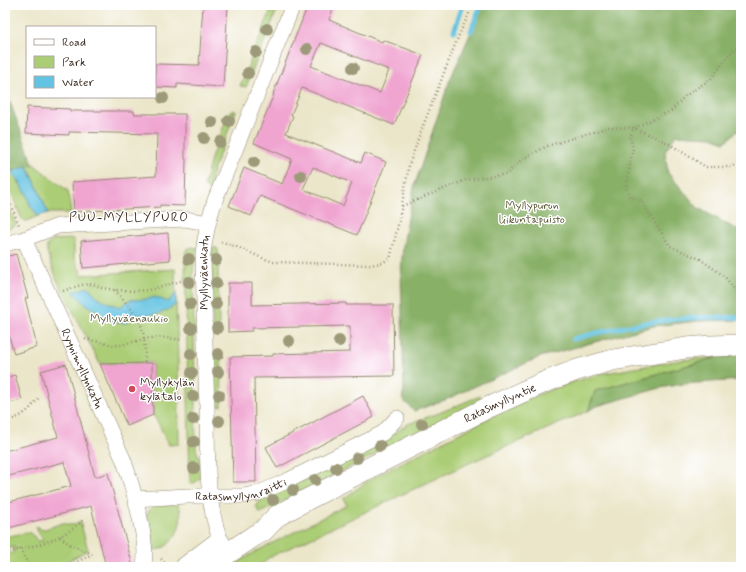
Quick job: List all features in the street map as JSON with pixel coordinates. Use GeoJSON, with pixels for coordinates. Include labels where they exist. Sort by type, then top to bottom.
{"type":"FeatureCollection","features":[{"type":"Feature","properties":{"kind":"street","name":"Myllyväenkatu"},"geometry":{"type":"LineString","coordinates":[[223,548],[213,517],[208,468],[203,254],[208,223],[215,200],[293,5]]}},
{"type":"Feature","properties":{"kind":"street"},"geometry":{"type":"LineString","coordinates":[[5,244],[22,234],[58,226],[185,219],[208,223]]}},
{"type":"Feature","properties":{"kind":"street","name":"Ryynimyllynkatu"},"geometry":{"type":"LineString","coordinates":[[22,234],[124,461],[135,499]]}},
{"type":"Feature","properties":{"kind":"street","name":"Ratasmyllyntie"},"geometry":{"type":"LineString","coordinates":[[186,567],[223,548],[264,531],[277,516],[306,500],[487,408],[545,382],[577,370],[612,360],[686,348],[741,345]]}},
{"type":"Feature","properties":{"kind":"street","name":"Ratasmyllynraitti"},"geometry":{"type":"LineString","coordinates":[[135,499],[210,495],[243,496],[259,493],[290,480],[384,433],[397,418]]}},
{"type":"Feature","properties":{"kind":"street"},"geometry":{"type":"LineString","coordinates":[[135,499],[145,544],[146,555],[143,567]]}},
{"type":"Feature","properties":{"kind":"street","name":"Ratasmyllyntie"},"geometry":{"type":"LineString","coordinates":[[207,567],[223,548]]}},
{"type":"Feature","properties":{"kind":"path"},"geometry":{"type":"LineString","coordinates":[[221,242],[234,245],[260,258],[274,262],[370,265],[381,263],[390,258],[402,207],[409,165],[421,131],[473,5]]}},
{"type":"Feature","properties":{"kind":"path"},"geometry":{"type":"LineString","coordinates":[[731,5],[741,10]]}},
{"type":"Feature","properties":{"kind":"path"},"geometry":{"type":"LineString","coordinates":[[741,46],[733,50],[711,79],[685,96],[671,111],[634,128],[630,137],[633,148],[626,187],[630,198],[639,198],[670,246],[700,259],[724,276],[738,295],[741,295]]}},
{"type":"Feature","properties":{"kind":"path"},"geometry":{"type":"LineString","coordinates":[[402,207],[466,180],[507,174],[521,160],[547,146],[609,127],[634,128],[668,142],[706,167],[730,167],[741,164]]}},
{"type":"Feature","properties":{"kind":"path"},"geometry":{"type":"LineString","coordinates":[[5,190],[22,234]]}},
{"type":"Feature","properties":{"kind":"path"},"geometry":{"type":"LineString","coordinates":[[59,293],[81,285],[93,284],[102,288],[134,291],[148,290],[181,281]]}},
{"type":"Feature","properties":{"kind":"path"},"geometry":{"type":"LineString","coordinates":[[115,290],[135,315],[142,327],[145,362]]}},
{"type":"Feature","properties":{"kind":"path"},"geometry":{"type":"LineString","coordinates":[[80,341],[86,339],[113,345],[122,345],[144,339],[158,338],[183,340]]}},
{"type":"Feature","properties":{"kind":"path"},"geometry":{"type":"LineString","coordinates":[[5,420],[11,420],[28,411],[39,397]]}},
{"type":"Feature","properties":{"kind":"path"},"geometry":{"type":"LineString","coordinates":[[5,553],[50,542],[74,529],[84,519]]}},
{"type":"Feature","properties":{"kind":"path"},"geometry":{"type":"LineString","coordinates":[[60,537],[71,545],[92,554],[67,567]]}},
{"type":"Feature","properties":{"kind":"path"},"geometry":{"type":"LineString","coordinates":[[20,549],[30,567]]}},
{"type":"Feature","properties":{"kind":"green space"},"geometry":{"type":"Polygon","coordinates":[[[273,5],[279,5],[246,87],[240,86],[273,5]]]}},
{"type":"Feature","properties":{"kind":"green space","name":"Myllypuron liikuntapuisto"},"geometry":{"type":"Polygon","coordinates":[[[483,5],[741,5],[741,128],[725,142],[711,137],[676,135],[665,152],[668,173],[698,208],[741,232],[741,320],[698,321],[653,326],[540,357],[445,400],[414,411],[402,399],[404,390],[401,272],[403,245],[414,187],[449,82],[483,5]]]}},
{"type":"Feature","properties":{"kind":"green space"},"geometry":{"type":"Polygon","coordinates":[[[5,89],[33,164],[5,174],[5,89]]]}},
{"type":"Feature","properties":{"kind":"green space"},"geometry":{"type":"Polygon","coordinates":[[[230,111],[236,111],[212,173],[210,191],[204,186],[212,155],[230,111]]]}},
{"type":"Feature","properties":{"kind":"green space"},"geometry":{"type":"Polygon","coordinates":[[[33,164],[68,191],[71,213],[48,213],[27,166],[33,164]]]}},
{"type":"Feature","properties":{"kind":"green space"},"geometry":{"type":"Polygon","coordinates":[[[12,172],[27,194],[30,205],[38,216],[27,221],[24,221],[21,217],[5,177],[5,174],[12,172]]]}},
{"type":"Feature","properties":{"kind":"green space"},"geometry":{"type":"Polygon","coordinates":[[[5,197],[16,225],[5,230],[5,197]]]}},
{"type":"Feature","properties":{"kind":"green space","name":"Myllyväenaukio"},"geometry":{"type":"Polygon","coordinates":[[[74,239],[74,257],[82,275],[175,269],[179,444],[169,445],[153,415],[152,363],[100,364],[57,280],[47,252],[47,245],[53,240],[74,239]]]}},
{"type":"Feature","properties":{"kind":"green space"},"geometry":{"type":"Polygon","coordinates":[[[191,247],[198,248],[194,260],[193,282],[196,449],[202,470],[200,479],[190,484],[185,258],[186,250],[191,247]]]}},
{"type":"Feature","properties":{"kind":"green space"},"geometry":{"type":"Polygon","coordinates":[[[212,247],[217,248],[218,250],[219,332],[216,333],[213,330],[212,247]]]}},
{"type":"Feature","properties":{"kind":"green space"},"geometry":{"type":"Polygon","coordinates":[[[214,352],[221,352],[222,406],[215,406],[214,352]]]}},
{"type":"Feature","properties":{"kind":"green space"},"geometry":{"type":"Polygon","coordinates":[[[737,354],[741,355],[741,380],[682,384],[660,388],[597,406],[588,411],[595,391],[718,357],[737,354]]]}},
{"type":"Feature","properties":{"kind":"green space"},"geometry":{"type":"Polygon","coordinates":[[[718,357],[595,391],[588,411],[467,464],[268,558],[260,567],[230,567],[255,552],[347,505],[343,499],[372,478],[522,401],[557,387],[600,374],[681,360],[718,357]]]}},
{"type":"Feature","properties":{"kind":"green space"},"geometry":{"type":"Polygon","coordinates":[[[480,396],[482,400],[260,513],[256,507],[262,498],[271,495],[396,432],[408,424],[480,396]]]}},
{"type":"Feature","properties":{"kind":"green space"},"geometry":{"type":"Polygon","coordinates":[[[154,504],[178,504],[181,518],[172,540],[161,549],[154,550],[146,520],[147,514],[154,504]]]}},
{"type":"Feature","properties":{"kind":"green space"},"geometry":{"type":"Polygon","coordinates":[[[80,521],[88,550],[57,567],[5,567],[5,555],[14,552],[14,547],[5,550],[5,537],[29,532],[39,541],[43,540],[35,527],[42,530],[63,523],[74,525],[80,521]]]}},
{"type":"Feature","properties":{"kind":"water"},"geometry":{"type":"Polygon","coordinates":[[[27,166],[48,213],[38,216],[30,205],[27,194],[20,182],[12,172],[27,166]]]}},
{"type":"Feature","properties":{"kind":"water"},"geometry":{"type":"Polygon","coordinates":[[[89,287],[99,298],[120,307],[130,300],[155,297],[168,302],[176,293],[176,304],[160,313],[150,315],[132,315],[126,323],[112,321],[86,304],[73,292],[89,287]]]}},
{"type":"Feature","properties":{"kind":"building"},"geometry":{"type":"Polygon","coordinates":[[[203,5],[228,5],[223,87],[177,84],[177,88],[156,87],[156,64],[199,65],[203,5]]]}},
{"type":"Feature","properties":{"kind":"building"},"geometry":{"type":"Polygon","coordinates":[[[308,5],[334,5],[329,20],[382,42],[383,40],[423,55],[394,125],[302,88],[291,115],[293,116],[286,133],[361,163],[365,153],[386,162],[357,235],[260,196],[251,216],[229,206],[244,168],[282,184],[292,159],[254,143],[308,5]],[[321,43],[311,66],[380,93],[389,70],[321,43]],[[313,167],[303,189],[343,206],[352,183],[313,167]]]}},
{"type":"Feature","properties":{"kind":"building"},"geometry":{"type":"Polygon","coordinates":[[[27,107],[70,109],[70,111],[134,111],[134,114],[185,114],[185,206],[160,205],[160,207],[74,212],[72,182],[156,176],[157,134],[69,132],[69,135],[26,133],[27,107]]]}},
{"type":"Feature","properties":{"kind":"building"},"geometry":{"type":"Polygon","coordinates":[[[168,233],[170,260],[83,268],[81,241],[168,233]]]}},
{"type":"Feature","properties":{"kind":"building"},"geometry":{"type":"Polygon","coordinates":[[[16,254],[28,298],[25,298],[37,347],[14,354],[5,321],[5,257],[16,254]]]}},
{"type":"Feature","properties":{"kind":"building"},"geometry":{"type":"Polygon","coordinates":[[[228,283],[252,283],[252,305],[346,303],[346,305],[393,305],[394,376],[254,378],[256,482],[233,482],[230,357],[273,356],[273,354],[350,352],[350,326],[252,328],[252,331],[228,332],[228,283]]]}},
{"type":"Feature","properties":{"kind":"building","name":"Myllykylän kylätalo"},"geometry":{"type":"Polygon","coordinates":[[[152,363],[153,415],[127,426],[100,364],[152,363]]]}},
{"type":"Feature","properties":{"kind":"building"},"geometry":{"type":"Polygon","coordinates":[[[66,364],[95,477],[108,473],[133,567],[106,567],[91,506],[5,529],[5,503],[71,486],[64,462],[5,477],[5,451],[58,437],[41,371],[66,364]]]}},
{"type":"Feature","properties":{"kind":"building"},"geometry":{"type":"Polygon","coordinates":[[[15,375],[22,400],[5,404],[5,378],[15,375]]]}},
{"type":"Feature","properties":{"kind":"building"},"geometry":{"type":"Polygon","coordinates":[[[363,396],[374,417],[277,468],[266,447],[363,396]]]}},
{"type":"Feature","properties":{"kind":"waterway"},"geometry":{"type":"LineString","coordinates":[[454,31],[463,5]]}},
{"type":"Feature","properties":{"kind":"waterway"},"geometry":{"type":"LineString","coordinates":[[471,31],[481,5]]}},
{"type":"Feature","properties":{"kind":"waterway"},"geometry":{"type":"LineString","coordinates":[[573,339],[656,321],[698,317],[741,318]]}},
{"type":"Feature","properties":{"kind":"place","name":"Myllykylän kylätalo"},"geometry":{"type":"Point","coordinates":[132,389]}},
{"type":"Feature","properties":{"kind":"district","name":"PUU-MYLLYPURO"},"geometry":{"type":"Point","coordinates":[129,216]}}]}
